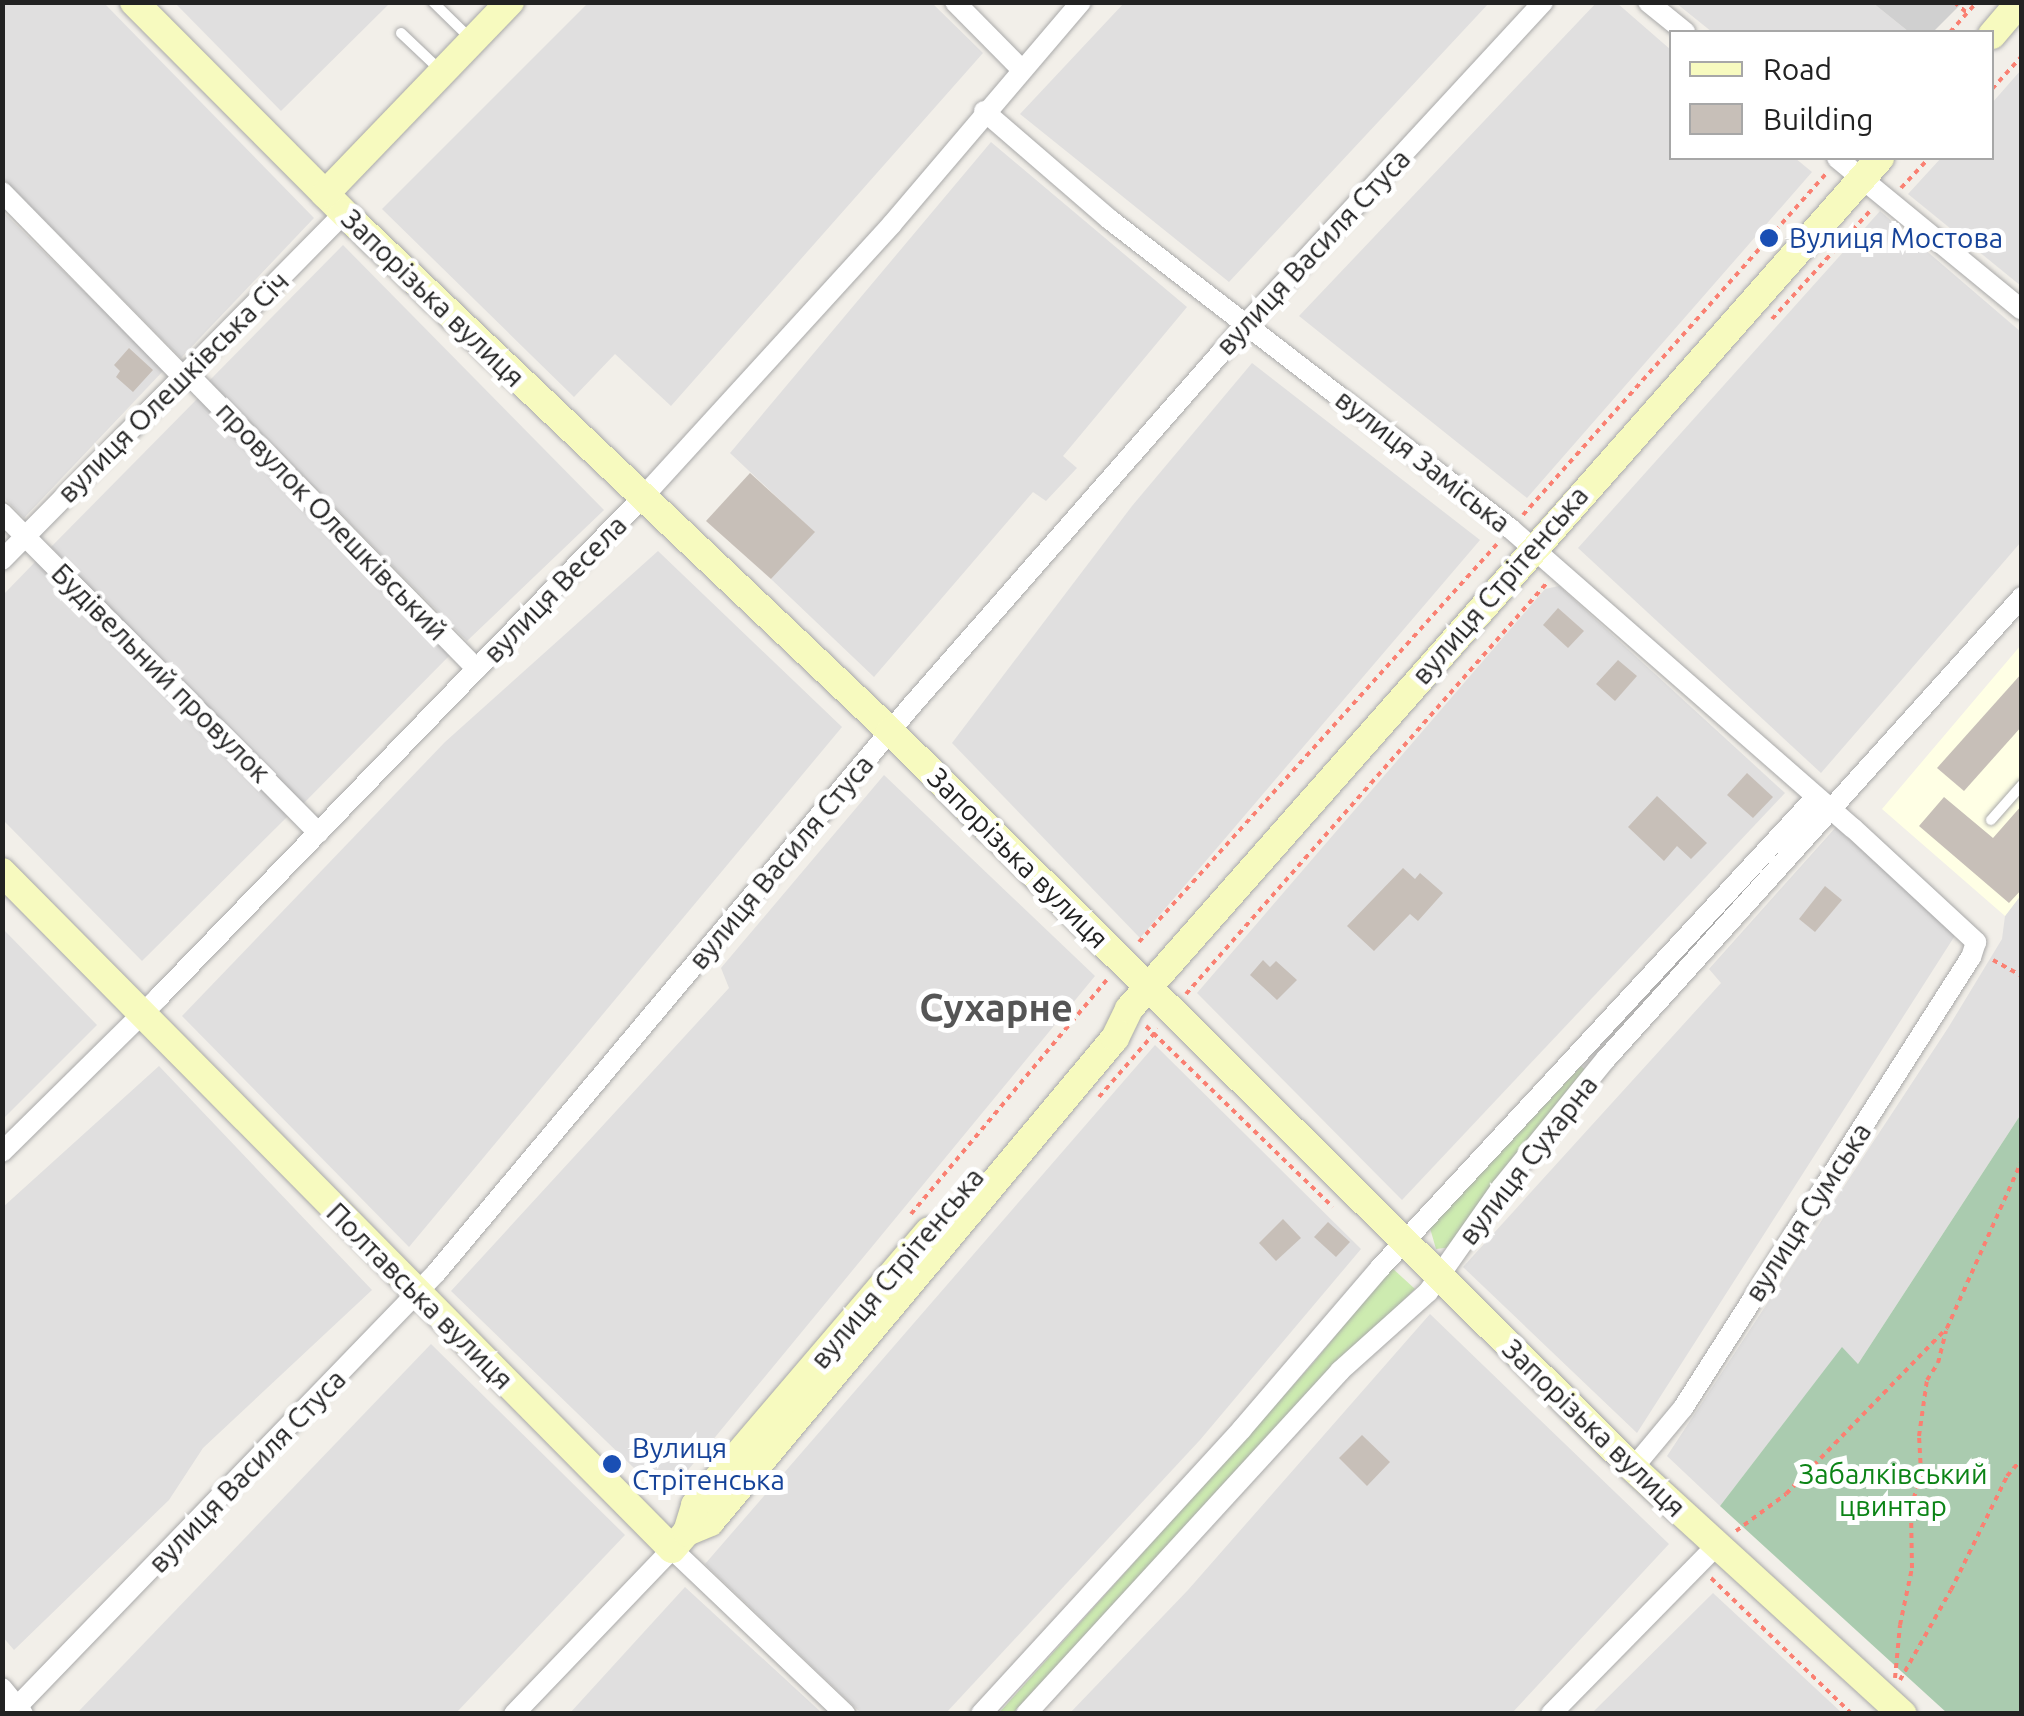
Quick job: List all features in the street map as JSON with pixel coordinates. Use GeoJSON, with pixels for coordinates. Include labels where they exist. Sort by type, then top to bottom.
{"type":"FeatureCollection","features":[{"type":"Feature","properties":{"kind":"main road","name":"Запорізька вулиця"},"geometry":{"type":"LineString","coordinates":[[134,2],[334,204],[890,731],[1634,1468],[1707,1556],[1896,1708]]}},
{"type":"Feature","properties":{"kind":"main road"},"geometry":{"type":"LineString","coordinates":[[1994,33],[2020,2]]}},
{"type":"Feature","properties":{"kind":"main road","name":"вулиця Олешківська Січ"},"geometry":{"type":"LineString","coordinates":[[334,204],[502,5]]}},
{"type":"Feature","properties":{"kind":"main road","name":"вулиця Стрітенська"},"geometry":{"type":"LineString","coordinates":[[680,1540],[695,1505],[1102,1027],[1126,1012],[1871,168]]}},
{"type":"Feature","properties":{"kind":"main road","name":"Полтавська вулиця"},"geometry":{"type":"LineString","coordinates":[[2,872],[417,1294],[680,1540]]}},
{"type":"Feature","properties":{"kind":"street"},"geometry":{"type":"LineString","coordinates":[[955,2],[1021,69]]}},
{"type":"Feature","properties":{"kind":"street","name":"вулиця Весела"},"geometry":{"type":"LineString","coordinates":[[2,1152],[142,1014],[642,499],[892,224],[984,111],[1081,2]]}},
{"type":"Feature","properties":{"kind":"street","name":"вулиця Василя Стуса"},"geometry":{"type":"LineString","coordinates":[[17,1711],[417,1294],[890,731],[1247,323],[1544,2]]}},
{"type":"Feature","properties":{"kind":"street"},"geometry":{"type":"LineString","coordinates":[[1648,2],[1683,30]]}},
{"type":"Feature","properties":{"kind":"street","name":"вулиця Заміська"},"geometry":{"type":"LineString","coordinates":[[984,111],[1109,218],[1510,529],[1965,928],[1976,950]]}},
{"type":"Feature","properties":{"kind":"street"},"geometry":{"type":"LineString","coordinates":[[1845,160],[1871,168],[1889,201],[2022,310]]}},
{"type":"Feature","properties":{"kind":"street","name":"провулок Олешківський"},"geometry":{"type":"LineString","coordinates":[[2,192],[477,669]]}},
{"type":"Feature","properties":{"kind":"street","name":"вулиця Олешківська Січ"},"geometry":{"type":"LineString","coordinates":[[2,560],[185,375],[334,204]]}},
{"type":"Feature","properties":{"kind":"street","name":"Будівельний провулок"},"geometry":{"type":"LineString","coordinates":[[2,513],[319,833]]}},
{"type":"Feature","properties":{"kind":"street","name":"вулиця Сухарна"},"geometry":{"type":"LineString","coordinates":[[981,1714],[1242,1430],[1405,1242],[1599,1052],[1832,812],[2019,605]]}},
{"type":"Feature","properties":{"kind":"street","name":"вулиця Сухарна"},"geometry":{"type":"LineString","coordinates":[[1026,1714],[1340,1371],[1439,1276],[1599,1052],[1814,798]]}},
{"type":"Feature","properties":{"kind":"street","name":"вулиця Сумська"},"geometry":{"type":"LineString","coordinates":[[1634,1468],[1683,1408],[1976,950]]}},
{"type":"Feature","properties":{"kind":"street","name":"вулиця Стрітенська"},"geometry":{"type":"LineString","coordinates":[[514,1714],[680,1540]]}},
{"type":"Feature","properties":{"kind":"street","name":"Полтавська вулиця"},"geometry":{"type":"LineString","coordinates":[[680,1540],[846,1714]]}},
{"type":"Feature","properties":{"kind":"street"},"geometry":{"type":"LineString","coordinates":[[1551,1714],[1707,1556]]}},
{"type":"Feature","properties":{"kind":"street"},"geometry":{"type":"LineString","coordinates":[[2,1688],[17,1711]]}},
{"type":"Feature","properties":{"kind":"lane"},"geometry":{"type":"LineString","coordinates":[[433,2],[473,41]]}},
{"type":"Feature","properties":{"kind":"lane"},"geometry":{"type":"LineString","coordinates":[[402,33],[442,72]]}},
{"type":"Feature","properties":{"kind":"lane"},"geometry":{"type":"LineString","coordinates":[[1991,820],[2022,785]]}},
{"type":"Feature","properties":{"kind":"path"},"geometry":{"type":"LineString","coordinates":[[1954,2],[1967,13]]}},
{"type":"Feature","properties":{"kind":"path"},"geometry":{"type":"LineString","coordinates":[[1952,30],[1976,2]]}},
{"type":"Feature","properties":{"kind":"path"},"geometry":{"type":"LineString","coordinates":[[1994,87],[2022,56]]}},
{"type":"Feature","properties":{"kind":"path"},"geometry":{"type":"LineString","coordinates":[[1122,962],[1836,160]]}},
{"type":"Feature","properties":{"kind":"path"},"geometry":{"type":"LineString","coordinates":[[1764,328],[1872,208],[1889,201],[1927,160]]}},
{"type":"Feature","properties":{"kind":"path"},"geometry":{"type":"LineString","coordinates":[[1173,1012],[1558,570]]}},
{"type":"Feature","properties":{"kind":"path"},"geometry":{"type":"LineString","coordinates":[[1976,950],[2022,976]]}},
{"type":"Feature","properties":{"kind":"path"},"geometry":{"type":"LineString","coordinates":[[1154,1034],[1346,1220]]}},
{"type":"Feature","properties":{"kind":"path"},"geometry":{"type":"LineString","coordinates":[[1896,1708],[1912,1568],[1911,1508],[1921,1473],[1919,1436],[1927,1380],[1938,1363],[1947,1328],[2022,1160]]}},
{"type":"Feature","properties":{"kind":"path"},"geometry":{"type":"LineString","coordinates":[[1852,1714],[1707,1556],[1786,1494],[1947,1328]]}},
{"type":"Feature","properties":{"kind":"path"},"geometry":{"type":"LineString","coordinates":[[1896,1708],[2007,1476],[2022,1459]]}},
{"type":"Feature","properties":{"kind":"shaded area"},"geometry":{"type":"Polygon","coordinates":[[[589,2],[932,3],[983,53],[671,406],[615,354],[574,397],[382,209],[589,2]]]}},
{"type":"Feature","properties":{"kind":"shaded area"},"geometry":{"type":"Polygon","coordinates":[[[1124,2],[1489,3],[1229,282],[1020,114],[1124,2]]]}},
{"type":"Feature","properties":{"kind":"shaded area"},"geometry":{"type":"Polygon","coordinates":[[[1597,2],[1617,3],[1669,48],[1669,160],[1797,160],[1812,172],[1527,498],[1299,316],[1597,2]]]}},
{"type":"Feature","properties":{"kind":"shaded area"},"geometry":{"type":"Polygon","coordinates":[[[2,3],[104,3],[314,218],[181,358],[3,178],[2,3]]]}},
{"type":"Feature","properties":{"kind":"shaded area"},"geometry":{"type":"Polygon","coordinates":[[[175,3],[390,3],[281,111],[175,3]]]}},
{"type":"Feature","properties":{"kind":"shaded area"},"geometry":{"type":"Polygon","coordinates":[[[1676,3],[1873,3],[1907,30],[1710,30],[1676,3]]]}},
{"type":"Feature","properties":{"kind":"shaded area"},"geometry":{"type":"Polygon","coordinates":[[[1873,3],[1962,3],[1935,30],[1907,30],[1873,3]]]}},
{"type":"Feature","properties":{"kind":"shaded area"},"geometry":{"type":"Polygon","coordinates":[[[2021,70],[2021,286],[1908,194],[1939,160],[1994,160],[1994,101],[2021,70]]]}},
{"type":"Feature","properties":{"kind":"shaded area"},"geometry":{"type":"Polygon","coordinates":[[[991,142],[1187,307],[1063,456],[1077,468],[1046,501],[1033,492],[874,677],[771,579],[814,532],[730,453],[991,142]]]}},
{"type":"Feature","properties":{"kind":"shaded area"},"geometry":{"type":"Polygon","coordinates":[[[2,211],[164,370],[24,518],[3,497],[2,211]]]}},
{"type":"Feature","properties":{"kind":"shaded area"},"geometry":{"type":"Polygon","coordinates":[[[1880,211],[2021,332],[2021,542],[1821,773],[1578,548],[1880,211]]]}},
{"type":"Feature","properties":{"kind":"shaded area"},"geometry":{"type":"Polygon","coordinates":[[[343,245],[604,510],[467,641],[209,381],[343,245]]]}},
{"type":"Feature","properties":{"kind":"shaded area"},"geometry":{"type":"Polygon","coordinates":[[[1252,363],[1480,540],[1140,938],[952,743],[1132,506],[1252,363]]]}},
{"type":"Feature","properties":{"kind":"shaded area"},"geometry":{"type":"Polygon","coordinates":[[[198,398],[450,655],[302,805],[51,547],[198,398]]]}},
{"type":"Feature","properties":{"kind":"shaded area"},"geometry":{"type":"Polygon","coordinates":[[[658,551],[842,727],[409,1247],[182,1016],[445,742],[658,551]]]}},
{"type":"Feature","properties":{"kind":"shaded area"},"geometry":{"type":"Polygon","coordinates":[[[36,561],[288,816],[142,961],[3,820],[3,595],[36,561]]]}},
{"type":"Feature","properties":{"kind":"shaded area"},"geometry":{"type":"Polygon","coordinates":[[[1559,586],[1785,793],[1402,1200],[1197,993],[1545,589],[1559,586]]]}},
{"type":"Feature","properties":{"kind":"shaded area"},"geometry":{"type":"Polygon","coordinates":[[[2021,645],[2021,895],[2005,916],[1882,809],[2021,645]]]}},
{"type":"Feature","properties":{"kind":"shaded area"},"geometry":{"type":"Polygon","coordinates":[[[884,775],[1095,976],[665,1498],[451,1291],[729,988],[721,968],[884,775]]]}},
{"type":"Feature","properties":{"kind":"shaded area"},"geometry":{"type":"Polygon","coordinates":[[[1836,827],[1956,934],[1637,1433],[1463,1267],[1721,983],[1709,969],[1836,827]]]}},
{"type":"Feature","properties":{"kind":"shaded area"},"geometry":{"type":"Polygon","coordinates":[[[2021,895],[2021,1114],[1858,1364],[1842,1348],[1720,1506],[1667,1456],[1948,1028],[2002,939],[2005,916],[2021,895]]]}},
{"type":"Feature","properties":{"kind":"shaded area"},"geometry":{"type":"Polygon","coordinates":[[[3,929],[97,1025],[3,1119],[3,929]]]}},
{"type":"Feature","properties":{"kind":"shaded area"},"geometry":{"type":"Polygon","coordinates":[[[1155,1045],[1361,1249],[1200,1440],[946,1713],[861,1713],[705,1564],[1155,1045]]]}},
{"type":"Feature","properties":{"kind":"shaded area"},"geometry":{"type":"Polygon","coordinates":[[[159,1066],[372,1290],[203,1448],[169,1500],[14,1650],[2,1636],[3,1207],[159,1066]]]}},
{"type":"Feature","properties":{"kind":"shaded area"},"geometry":{"type":"Polygon","coordinates":[[[1430,1314],[1669,1544],[1512,1713],[1069,1714],[1188,1590],[1430,1314]]]}},
{"type":"Feature","properties":{"kind":"shaded area"},"geometry":{"type":"Polygon","coordinates":[[[431,1344],[625,1535],[456,1713],[77,1713],[431,1344]]]}},
{"type":"Feature","properties":{"kind":"shaded area"},"geometry":{"type":"Polygon","coordinates":[[[685,1587],[822,1713],[570,1713],[685,1587]]]}},
{"type":"Feature","properties":{"kind":"shaded area"},"geometry":{"type":"Polygon","coordinates":[[[1713,1593],[1842,1713],[1592,1713],[1713,1593]]]}},
{"type":"Feature","properties":{"kind":"green space"},"geometry":{"type":"Polygon","coordinates":[[[1581,1066],[1586,1071],[1500,1173],[1452,1247],[1436,1249],[1430,1228],[1581,1066]]]}},
{"type":"Feature","properties":{"kind":"green space","name":"Забалківський цвинтар"},"geometry":{"type":"Polygon","coordinates":[[[2021,1114],[2021,1713],[1947,1713],[1720,1506],[1842,1347],[1858,1364],[2021,1114]]]}},
{"type":"Feature","properties":{"kind":"green space"},"geometry":{"type":"Polygon","coordinates":[[[1391,1267],[1415,1289],[1327,1374],[1013,1713],[998,1714],[1315,1361],[1391,1267]]]}},
{"type":"Feature","properties":{"kind":"building"},"geometry":{"type":"Polygon","coordinates":[[[129,348],[153,370],[133,392],[116,377],[120,371],[114,365],[129,348]]]}},
{"type":"Feature","properties":{"kind":"building"},"geometry":{"type":"Polygon","coordinates":[[[750,473],[815,532],[771,579],[706,521],[750,473]]]}},
{"type":"Feature","properties":{"kind":"building"},"geometry":{"type":"Polygon","coordinates":[[[1558,608],[1584,631],[1568,648],[1543,625],[1558,608]]]}},
{"type":"Feature","properties":{"kind":"building"},"geometry":{"type":"Polygon","coordinates":[[[1618,660],[1637,676],[1615,701],[1596,684],[1618,660]]]}},
{"type":"Feature","properties":{"kind":"building"},"geometry":{"type":"Polygon","coordinates":[[[2022,673],[2022,726],[1964,791],[1937,768],[2022,673]]]}},
{"type":"Feature","properties":{"kind":"building"},"geometry":{"type":"Polygon","coordinates":[[[1747,773],[1773,797],[1753,818],[1727,795],[1747,773]]]}},
{"type":"Feature","properties":{"kind":"building"},"geometry":{"type":"Polygon","coordinates":[[[1657,796],[1707,843],[1691,859],[1677,846],[1664,861],[1628,827],[1657,796]]]}},
{"type":"Feature","properties":{"kind":"building"},"geometry":{"type":"Polygon","coordinates":[[[1944,797],[1993,838],[2022,805],[2022,889],[2009,903],[1919,826],[1944,797]]]}},
{"type":"Feature","properties":{"kind":"building"},"geometry":{"type":"Polygon","coordinates":[[[1403,868],[1415,879],[1420,873],[1443,893],[1418,921],[1410,914],[1374,951],[1347,926],[1403,868]]]}},
{"type":"Feature","properties":{"kind":"building"},"geometry":{"type":"Polygon","coordinates":[[[1825,886],[1842,900],[1815,932],[1799,919],[1825,886]]]}},
{"type":"Feature","properties":{"kind":"building"},"geometry":{"type":"Polygon","coordinates":[[[1263,960],[1270,967],[1276,961],[1297,980],[1277,1000],[1250,975],[1263,960]]]}},
{"type":"Feature","properties":{"kind":"building"},"geometry":{"type":"Polygon","coordinates":[[[1283,1219],[1301,1238],[1276,1261],[1259,1243],[1283,1219]]]}},
{"type":"Feature","properties":{"kind":"building"},"geometry":{"type":"Polygon","coordinates":[[[1328,1222],[1350,1242],[1336,1257],[1314,1237],[1328,1222]]]}},
{"type":"Feature","properties":{"kind":"building"},"geometry":{"type":"Polygon","coordinates":[[[1362,1435],[1390,1462],[1367,1486],[1339,1458],[1362,1435]]]}},
{"type":"Feature","properties":{"kind":"place","name":"Вулиця Мостова"},"geometry":{"type":"Point","coordinates":[1769,238]}},
{"type":"Feature","properties":{"kind":"place","name":"Вулиця Стрітенська"},"geometry":{"type":"Point","coordinates":[612,1464]}},
{"type":"Feature","properties":{"kind":"district","name":"Сухарне"},"geometry":{"type":"Point","coordinates":[996,1008]}}]}
